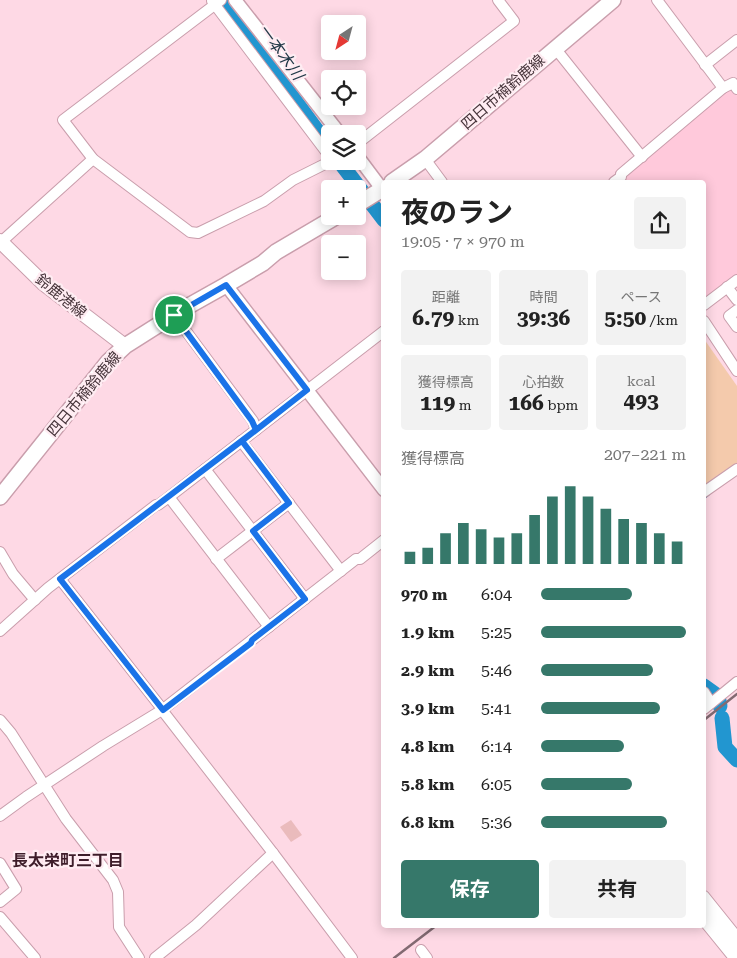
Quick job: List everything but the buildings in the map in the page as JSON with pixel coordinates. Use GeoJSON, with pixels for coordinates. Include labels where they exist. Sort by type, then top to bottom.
{"type":"FeatureCollection","features":[{"type":"Feature","properties":{"kind":"main road","name":"四日市楠鈴鹿線"},"geometry":{"type":"LineString","coordinates":[[396,180],[425,160],[612,0]]}},
{"type":"Feature","properties":{"kind":"main road","name":"四日市楠鈴鹿線"},"geometry":{"type":"LineString","coordinates":[[366,199],[381,190]]}},
{"type":"Feature","properties":{"kind":"main road","name":"四日市楠鈴鹿線"},"geometry":{"type":"LineString","coordinates":[[0,497],[108,362],[125,346],[322,225]]}},
{"type":"Feature","properties":{"kind":"main road","name":"鈴鹿港線"},"geometry":{"type":"LineString","coordinates":[[1,242],[44,284],[125,346]]}},
{"type":"Feature","properties":{"kind":"street"},"geometry":{"type":"LineString","coordinates":[[235,0],[333,125]]}},
{"type":"Feature","properties":{"kind":"street"},"geometry":{"type":"LineString","coordinates":[[366,137],[514,22],[498,0]]}},
{"type":"Feature","properties":{"kind":"street"},"geometry":{"type":"LineString","coordinates":[[658,0],[723,88]]}},
{"type":"Feature","properties":{"kind":"street"},"geometry":{"type":"LineString","coordinates":[[321,145],[216,2],[63,120],[93,159],[190,232],[198,233],[264,201],[293,180],[321,166]]}},
{"type":"Feature","properties":{"kind":"street"},"geometry":{"type":"LineString","coordinates":[[706,65],[737,40]]}},
{"type":"Feature","properties":{"kind":"street"},"geometry":{"type":"LineString","coordinates":[[555,48],[642,157]]}},
{"type":"Feature","properties":{"kind":"street"},"geometry":{"type":"LineString","coordinates":[[617,180],[621,177],[621,174],[723,88],[733,83],[737,89]]}},
{"type":"Feature","properties":{"kind":"street"},"geometry":{"type":"LineString","coordinates":[[1,242],[93,159]]}},
{"type":"Feature","properties":{"kind":"street"},"geometry":{"type":"LineString","coordinates":[[425,160],[440,180]]}},
{"type":"Feature","properties":{"kind":"street"},"geometry":{"type":"LineString","coordinates":[[366,166],[381,182]]}},
{"type":"Feature","properties":{"kind":"street"},"geometry":{"type":"LineString","coordinates":[[706,303],[737,280]]}},
{"type":"Feature","properties":{"kind":"street"},"geometry":{"type":"LineString","coordinates":[[226,285],[381,486]]}},
{"type":"Feature","properties":{"kind":"street"},"geometry":{"type":"LineString","coordinates":[[727,287],[737,300]]}},
{"type":"Feature","properties":{"kind":"street"},"geometry":{"type":"LineString","coordinates":[[737,310],[729,316],[737,327]]}},
{"type":"Feature","properties":{"kind":"street"},"geometry":{"type":"LineString","coordinates":[[174,315],[252,421],[256,430]]}},
{"type":"Feature","properties":{"kind":"street"},"geometry":{"type":"LineString","coordinates":[[706,324],[737,371]]}},
{"type":"Feature","properties":{"kind":"street"},"geometry":{"type":"LineString","coordinates":[[0,631],[60,579],[381,333]]}},
{"type":"Feature","properties":{"kind":"street"},"geometry":{"type":"LineString","coordinates":[[242,441],[341,571]]}},
{"type":"Feature","properties":{"kind":"street"},"geometry":{"type":"LineString","coordinates":[[205,469],[305,599]]}},
{"type":"Feature","properties":{"kind":"street"},"geometry":{"type":"LineString","coordinates":[[706,491],[737,469]]}},
{"type":"Feature","properties":{"kind":"street"},"geometry":{"type":"LineString","coordinates":[[169,497],[269,626]]}},
{"type":"Feature","properties":{"kind":"street"},"geometry":{"type":"LineString","coordinates":[[216,559],[289,503]]}},
{"type":"Feature","properties":{"kind":"street"},"geometry":{"type":"LineString","coordinates":[[0,816],[44,784],[163,710],[251,643],[269,626],[381,542]]}},
{"type":"Feature","properties":{"kind":"street"},"geometry":{"type":"LineString","coordinates":[[0,552],[13,574],[34,600]]}},
{"type":"Feature","properties":{"kind":"street"},"geometry":{"type":"LineString","coordinates":[[60,579],[163,710],[352,958]]}},
{"type":"Feature","properties":{"kind":"street"},"geometry":{"type":"LineString","coordinates":[[707,706],[737,682]]}},
{"type":"Feature","properties":{"kind":"street"},"geometry":{"type":"LineString","coordinates":[[0,720],[11,733],[76,833],[113,880],[118,892],[118,927],[139,958]]}},
{"type":"Feature","properties":{"kind":"street"},"geometry":{"type":"LineString","coordinates":[[155,958],[196,925],[273,853]]}},
{"type":"Feature","properties":{"kind":"street"},"geometry":{"type":"LineString","coordinates":[[0,863],[16,889],[0,902]]}},
{"type":"Feature","properties":{"kind":"street"},"geometry":{"type":"LineString","coordinates":[[706,898],[737,937]]}},
{"type":"Feature","properties":{"kind":"street"},"geometry":{"type":"LineString","coordinates":[[706,911],[737,950]]}},
{"type":"Feature","properties":{"kind":"street"},"geometry":{"type":"LineString","coordinates":[[0,917],[35,958]]}},
{"type":"Feature","properties":{"kind":"street"},"geometry":{"type":"LineString","coordinates":[[706,923],[734,958]]}},
{"type":"Feature","properties":{"kind":"shaded area"},"geometry":{"type":"Polygon","coordinates":[[[729,88],[737,96],[737,277],[706,300],[706,180],[620,180],[729,88]]]}},
{"type":"Feature","properties":{"kind":"shaded area"},"geometry":{"type":"Polygon","coordinates":[[[706,342],[737,386],[737,466],[706,489],[706,342]]]}},
{"type":"Feature","properties":{"kind":"waterway","name":"一本木川"},"geometry":{"type":"LineString","coordinates":[[221,0],[321,136]]}},
{"type":"Feature","properties":{"kind":"waterway","name":"一本木川"},"geometry":{"type":"LineString","coordinates":[[346,170],[381,216]]}},
{"type":"Feature","properties":{"kind":"waterway","name":"一本木川"},"geometry":{"type":"LineString","coordinates":[[706,687],[718,696],[720,706]]}},
{"type":"Feature","properties":{"kind":"waterway","name":"一本木川"},"geometry":{"type":"LineString","coordinates":[[722,718],[725,747],[737,760]]}},
{"type":"Feature","properties":{"kind":"railway"},"geometry":{"type":"LineString","coordinates":[[706,718],[737,694]]}},
{"type":"Feature","properties":{"kind":"railway"},"geometry":{"type":"LineString","coordinates":[[394,958],[433,928]]}},
{"type":"Feature","properties":{"kind":"district","name":"長太栄町三丁目"},"geometry":{"type":"Point","coordinates":[68,860]}},
{"type":"Feature","properties":{"kind":"route"},"geometry":{"type":"LineString","coordinates":[[226,285],[307,390],[242,441],[289,503],[253,531],[305,599],[163,710],[66,584],[60,579],[256,430],[252,421],[174,315],[226,285]]}}]}
